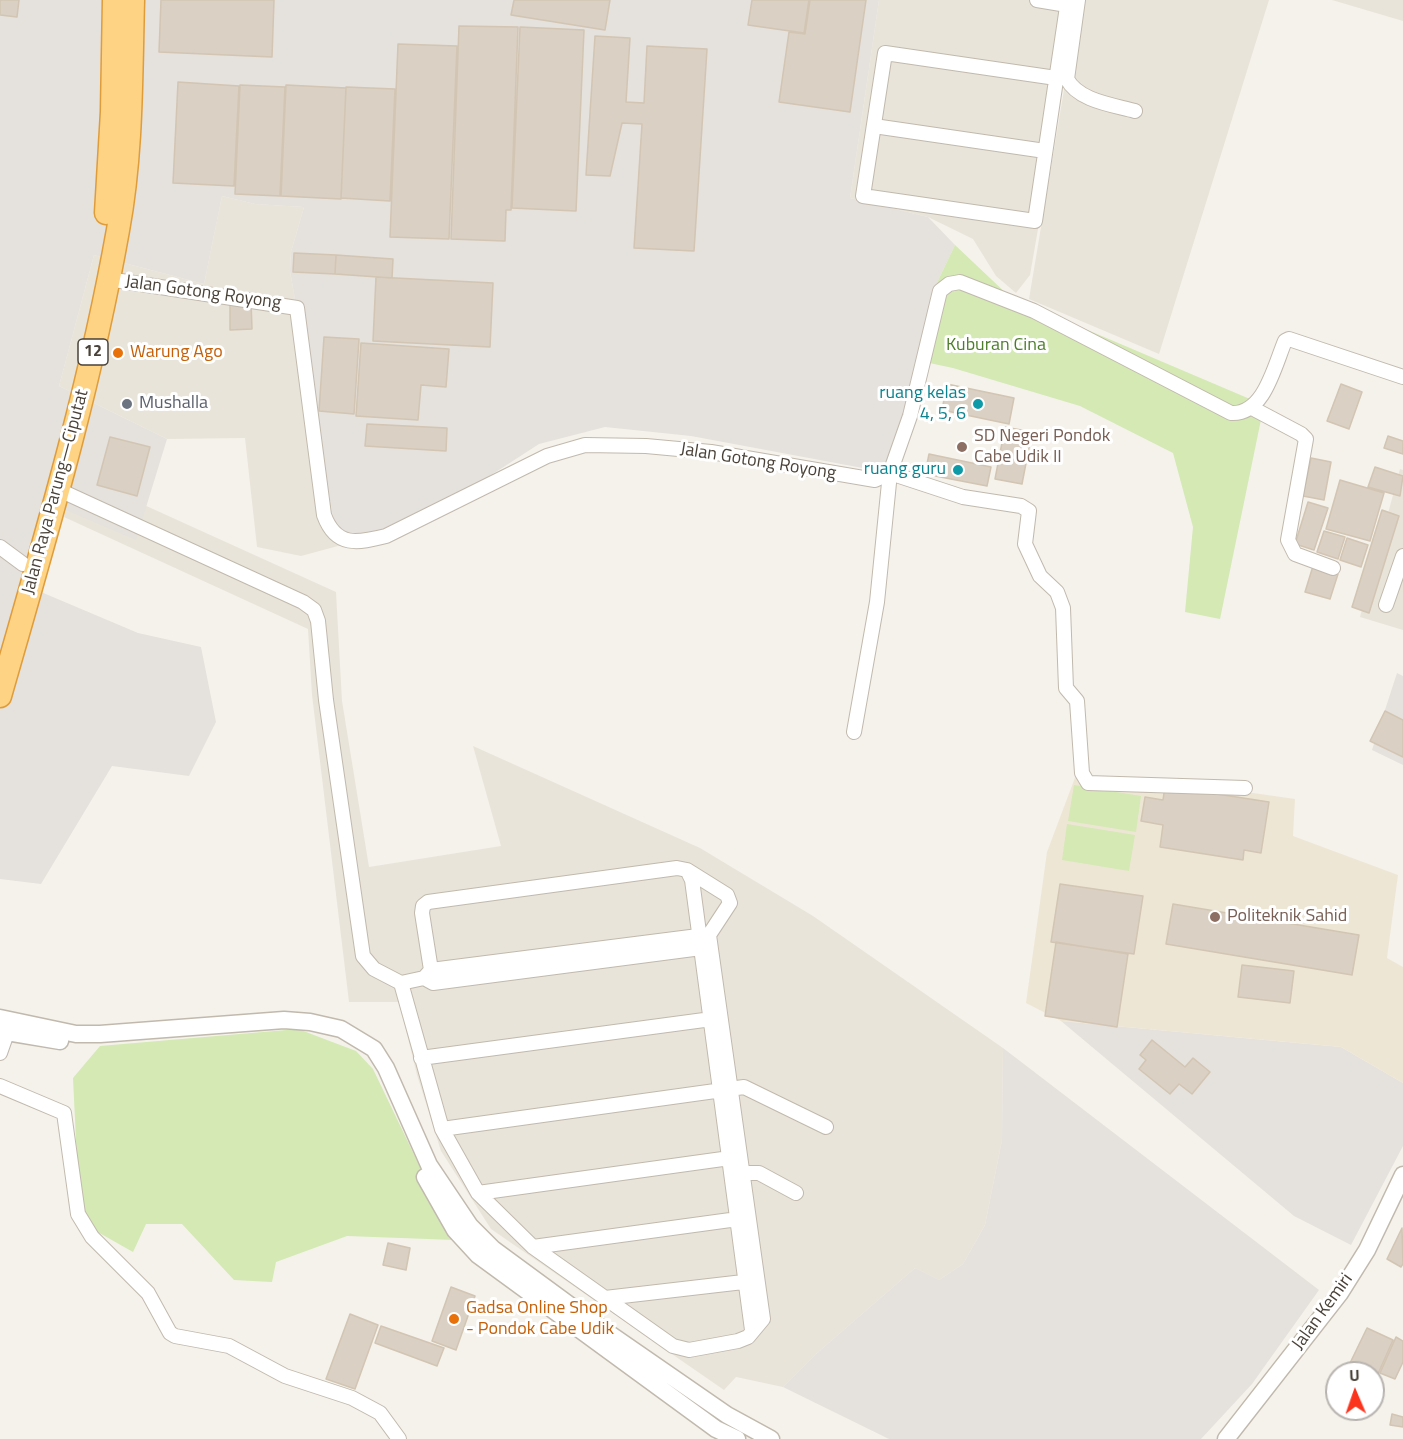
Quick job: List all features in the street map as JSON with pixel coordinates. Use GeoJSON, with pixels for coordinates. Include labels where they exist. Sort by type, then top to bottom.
{"type":"FeatureCollection","features":[{"type":"Feature","properties":{"kind":"highway","name":"Jalan Raya Parung—Ciputat"},"geometry":{"type":"LineString","coordinates":[[0,639],[23,564],[74,371],[105,226],[112,112],[114,0]]}},
{"type":"Feature","properties":{"kind":"highway","name":"Jalan Raya Parung—Ciputat"},"geometry":{"type":"LineString","coordinates":[[0,696],[88,374],[118,229],[131,114],[132,0]]}},
{"type":"Feature","properties":{"kind":"street"},"geometry":{"type":"LineString","coordinates":[[1037,0],[1071,2]]}},
{"type":"Feature","properties":{"kind":"street"},"geometry":{"type":"LineString","coordinates":[[1056,78],[885,53],[863,196],[1035,221],[1056,78],[1071,2]]}},
{"type":"Feature","properties":{"kind":"street"},"geometry":{"type":"LineString","coordinates":[[1071,2],[1067,79],[1070,86],[1084,96],[1135,111]]}},
{"type":"Feature","properties":{"kind":"street"},"geometry":{"type":"LineString","coordinates":[[874,126],[1046,151]]}},
{"type":"Feature","properties":{"kind":"street","name":"Jalan Gotong Royong"},"geometry":{"type":"LineString","coordinates":[[108,279],[297,308],[324,515],[335,534],[346,541],[364,542],[386,536],[547,456],[585,445],[646,446],[711,452],[875,480],[890,473]]}},
{"type":"Feature","properties":{"kind":"street"},"geometry":{"type":"LineString","coordinates":[[854,732],[877,602],[890,473],[910,416],[940,291],[949,284],[960,282],[1034,311],[1231,413],[1241,413],[1252,408],[1261,396],[1285,341],[1289,339],[1403,377]]}},
{"type":"Feature","properties":{"kind":"street"},"geometry":{"type":"LineString","coordinates":[[1252,408],[1301,434],[1305,439],[1288,540],[1295,554],[1333,568]]}},
{"type":"Feature","properties":{"kind":"street"},"geometry":{"type":"LineString","coordinates":[[890,473],[963,497],[1021,506],[1029,511],[1025,544],[1040,576],[1057,592],[1063,608],[1066,688],[1077,701],[1082,773],[1088,783],[1245,788]]}},
{"type":"Feature","properties":{"kind":"street"},"geometry":{"type":"LineString","coordinates":[[57,489],[303,602],[314,610],[318,621],[326,700],[363,956],[374,969],[401,982],[428,974]]}},
{"type":"Feature","properties":{"kind":"street"},"geometry":{"type":"LineString","coordinates":[[0,548],[23,564]]}},
{"type":"Feature","properties":{"kind":"street"},"geometry":{"type":"LineString","coordinates":[[1386,606],[1403,556]]}},
{"type":"Feature","properties":{"kind":"street"},"geometry":{"type":"LineString","coordinates":[[677,868],[687,870],[726,895],[730,903],[705,941],[434,983],[428,974],[422,913],[423,906],[428,902],[677,868]]}},
{"type":"Feature","properties":{"kind":"street"},"geometry":{"type":"LineString","coordinates":[[401,982],[442,1129],[478,1193],[533,1247],[673,1346],[690,1350],[738,1341],[748,1337],[752,1330],[752,1281],[705,941],[692,880],[687,870]]}},
{"type":"Feature","properties":{"kind":"street"},"geometry":{"type":"LineString","coordinates":[[421,1058],[716,1018]]}},
{"type":"Feature","properties":{"kind":"street"},"geometry":{"type":"LineString","coordinates":[[2,1028],[100,1034],[284,1020],[310,1022],[341,1029],[358,1038],[375,1049],[386,1068],[429,1165],[470,1226],[493,1249],[591,1322],[728,1415],[771,1439]]}},
{"type":"Feature","properties":{"kind":"street"},"geometry":{"type":"LineString","coordinates":[[2,1028],[60,1041],[94,1041],[278,1027],[304,1029],[334,1036],[351,1044],[367,1055],[421,1171],[455,1230],[478,1255],[716,1429],[737,1439]]}},
{"type":"Feature","properties":{"kind":"street"},"geometry":{"type":"LineString","coordinates":[[0,1053],[2,1028]]}},
{"type":"Feature","properties":{"kind":"street"},"geometry":{"type":"LineString","coordinates":[[0,1086],[64,1113],[78,1214],[92,1237],[148,1293],[170,1333],[229,1346],[285,1376],[352,1398],[380,1413],[399,1439]]}},
{"type":"Feature","properties":{"kind":"street"},"geometry":{"type":"LineString","coordinates":[[442,1129],[725,1089],[750,1089],[826,1127]]}},
{"type":"Feature","properties":{"kind":"street"},"geometry":{"type":"LineString","coordinates":[[735,1157],[743,1173],[743,1218]]}},
{"type":"Feature","properties":{"kind":"street"},"geometry":{"type":"LineString","coordinates":[[478,1193],[735,1157]]}},
{"type":"Feature","properties":{"kind":"street"},"geometry":{"type":"LineString","coordinates":[[743,1173],[759,1173],[796,1193]]}},
{"type":"Feature","properties":{"kind":"street","name":"Jalan Kemiri"},"geometry":{"type":"LineString","coordinates":[[1226,1439],[1340,1293],[1367,1250],[1403,1175]]}},
{"type":"Feature","properties":{"kind":"street"},"geometry":{"type":"LineString","coordinates":[[533,1247],[743,1218]]}},
{"type":"Feature","properties":{"kind":"street"},"geometry":{"type":"LineString","coordinates":[[605,1298],[752,1281]]}},
{"type":"Feature","properties":{"kind":"shaded area"},"geometry":{"type":"Polygon","coordinates":[[[0,0],[879,0],[850,198],[928,217],[955,245],[933,291],[911,411],[884,472],[691,436],[605,427],[539,444],[400,534],[338,546],[290,271],[291,252],[304,207],[255,204],[222,196],[204,284],[94,255],[59,386],[167,439],[136,540],[61,508],[41,592],[138,633],[201,647],[216,722],[189,776],[112,766],[41,884],[0,879],[0,0]]]}},
{"type":"Feature","properties":{"kind":"shaded area"},"geometry":{"type":"Polygon","coordinates":[[[879,0],[1078,0],[1030,275],[1016,293],[996,276],[973,239],[928,217],[850,198],[879,0]]]}},
{"type":"Feature","properties":{"kind":"shaded area"},"geometry":{"type":"Polygon","coordinates":[[[1079,0],[1269,0],[1159,354],[1029,299],[1079,0]]]}},
{"type":"Feature","properties":{"kind":"shaded area"},"geometry":{"type":"Polygon","coordinates":[[[1332,0],[1403,0],[1403,21],[1332,0]]]}},
{"type":"Feature","properties":{"kind":"shaded area"},"geometry":{"type":"Polygon","coordinates":[[[222,196],[255,204],[304,207],[291,252],[290,271],[338,546],[301,556],[257,547],[245,438],[167,439],[59,386],[94,255],[204,284],[222,196]]]}},
{"type":"Feature","properties":{"kind":"shaded area"},"geometry":{"type":"Polygon","coordinates":[[[87,420],[142,504],[336,592],[342,701],[369,867],[501,846],[473,746],[700,848],[813,916],[1003,1048],[1002,1140],[985,1225],[963,1264],[939,1280],[915,1268],[816,1354],[783,1387],[736,1377],[724,1390],[491,1229],[441,1151],[417,1075],[399,1002],[349,1002],[312,695],[308,629],[64,517],[87,420]]]}},
{"type":"Feature","properties":{"kind":"shaded area"},"geometry":{"type":"Polygon","coordinates":[[[1400,469],[1403,470],[1403,630],[1360,617],[1400,469]]]}},
{"type":"Feature","properties":{"kind":"shaded area"},"geometry":{"type":"Polygon","coordinates":[[[1397,673],[1403,676],[1403,765],[1372,750],[1397,673]]]}},
{"type":"Feature","properties":{"kind":"shaded area","name":"Politeknik Sahid"},"geometry":{"type":"Polygon","coordinates":[[[1076,775],[1197,785],[1295,799],[1293,836],[1398,875],[1387,958],[1403,967],[1403,1083],[1341,1047],[1061,1021],[1026,1003],[1047,852],[1076,775]]]}},
{"type":"Feature","properties":{"kind":"shaded area"},"geometry":{"type":"Polygon","coordinates":[[[1061,1021],[1341,1047],[1403,1083],[1403,1146],[1351,1245],[1294,1216],[1061,1021]]]}},
{"type":"Feature","properties":{"kind":"shaded area"},"geometry":{"type":"Polygon","coordinates":[[[1003,1048],[1319,1290],[1252,1384],[1201,1439],[889,1439],[783,1387],[816,1354],[915,1268],[939,1280],[963,1264],[985,1225],[1002,1140],[1003,1048]]]}},
{"type":"Feature","properties":{"kind":"green space","name":"Kuburan Cina"},"geometry":{"type":"Polygon","coordinates":[[[955,245],[1010,297],[1264,405],[1220,619],[1185,612],[1193,527],[1173,453],[1080,406],[953,368],[920,361],[933,291],[955,245]]]}},
{"type":"Feature","properties":{"kind":"green space"},"geometry":{"type":"Polygon","coordinates":[[[1074,785],[1141,796],[1136,832],[1068,821],[1074,785]]]}},
{"type":"Feature","properties":{"kind":"green space"},"geometry":{"type":"Polygon","coordinates":[[[1067,824],[1135,835],[1129,871],[1062,860],[1067,824]]]}},
{"type":"Feature","properties":{"kind":"green space"},"geometry":{"type":"Polygon","coordinates":[[[298,1029],[356,1051],[373,1069],[455,1240],[347,1236],[276,1262],[272,1282],[234,1280],[182,1224],[146,1224],[133,1252],[80,1222],[73,1078],[100,1046],[298,1029]]]}},
{"type":"Feature","properties":{"kind":"building"},"geometry":{"type":"Polygon","coordinates":[[[0,0],[19,0],[17,17],[0,15],[0,0]]]}},
{"type":"Feature","properties":{"kind":"building"},"geometry":{"type":"Polygon","coordinates":[[[161,0],[274,0],[272,57],[159,52],[161,0]]]}},
{"type":"Feature","properties":{"kind":"building"},"geometry":{"type":"Polygon","coordinates":[[[514,0],[610,0],[605,30],[511,15],[514,0]]]}},
{"type":"Feature","properties":{"kind":"building"},"geometry":{"type":"Polygon","coordinates":[[[752,0],[809,0],[804,33],[748,25],[752,0]]]}},
{"type":"Feature","properties":{"kind":"building"},"geometry":{"type":"Polygon","coordinates":[[[810,0],[866,0],[850,112],[779,102],[789,32],[805,34],[810,0]]]}},
{"type":"Feature","properties":{"kind":"building"},"geometry":{"type":"Polygon","coordinates":[[[459,26],[518,27],[511,210],[506,210],[505,241],[451,239],[459,26]]]}},
{"type":"Feature","properties":{"kind":"building"},"geometry":{"type":"Polygon","coordinates":[[[520,27],[584,30],[576,211],[512,208],[520,27]]]}},
{"type":"Feature","properties":{"kind":"building"},"geometry":{"type":"Polygon","coordinates":[[[595,36],[630,38],[626,102],[644,103],[647,46],[707,49],[694,251],[634,248],[642,124],[622,123],[610,176],[586,175],[595,36]]]}},
{"type":"Feature","properties":{"kind":"building"},"geometry":{"type":"Polygon","coordinates":[[[398,44],[457,46],[449,239],[390,237],[398,44]]]}},
{"type":"Feature","properties":{"kind":"building"},"geometry":{"type":"Polygon","coordinates":[[[178,82],[239,86],[234,186],[173,183],[178,82]]]}},
{"type":"Feature","properties":{"kind":"building"},"geometry":{"type":"Polygon","coordinates":[[[240,85],[285,87],[280,196],[235,194],[240,85]]]}},
{"type":"Feature","properties":{"kind":"building"},"geometry":{"type":"Polygon","coordinates":[[[286,85],[346,88],[341,199],[281,196],[286,85]]]}},
{"type":"Feature","properties":{"kind":"building"},"geometry":{"type":"Polygon","coordinates":[[[346,87],[395,89],[390,201],[341,198],[346,87]]]}},
{"type":"Feature","properties":{"kind":"building"},"geometry":{"type":"Polygon","coordinates":[[[294,253],[336,255],[335,274],[293,272],[294,253]]]}},
{"type":"Feature","properties":{"kind":"building"},"geometry":{"type":"Polygon","coordinates":[[[336,255],[393,259],[392,278],[335,274],[336,255]]]}},
{"type":"Feature","properties":{"kind":"building"},"geometry":{"type":"Polygon","coordinates":[[[376,277],[493,283],[490,347],[373,341],[376,277]]]}},
{"type":"Feature","properties":{"kind":"building"},"geometry":{"type":"Polygon","coordinates":[[[251,301],[252,329],[230,330],[230,302],[251,301]]]}},
{"type":"Feature","properties":{"kind":"building"},"geometry":{"type":"Polygon","coordinates":[[[324,337],[359,339],[354,414],[319,411],[324,337]]]}},
{"type":"Feature","properties":{"kind":"building"},"geometry":{"type":"Polygon","coordinates":[[[361,343],[449,349],[446,387],[421,385],[418,420],[356,416],[361,343]]]}},
{"type":"Feature","properties":{"kind":"building","name":"ruang kelas 4, 5, 6"},"geometry":{"type":"Polygon","coordinates":[[[947,384],[1014,398],[1009,424],[942,410],[947,384]]]}},
{"type":"Feature","properties":{"kind":"building"},"geometry":{"type":"Polygon","coordinates":[[[1341,384],[1362,392],[1349,429],[1327,421],[1341,384]]]}},
{"type":"Feature","properties":{"kind":"building"},"geometry":{"type":"Polygon","coordinates":[[[367,424],[447,428],[446,451],[365,446],[367,424]]]}},
{"type":"Feature","properties":{"kind":"building"},"geometry":{"type":"Polygon","coordinates":[[[1005,427],[1032,432],[1022,484],[995,479],[1005,427]]]}},
{"type":"Feature","properties":{"kind":"building"},"geometry":{"type":"Polygon","coordinates":[[[1388,436],[1403,441],[1403,454],[1384,448],[1388,436]]]}},
{"type":"Feature","properties":{"kind":"building"},"geometry":{"type":"Polygon","coordinates":[[[110,437],[150,447],[137,496],[97,485],[110,437]]]}},
{"type":"Feature","properties":{"kind":"building","name":"ruang guru"},"geometry":{"type":"Polygon","coordinates":[[[929,454],[991,467],[987,486],[925,474],[929,454]]]}},
{"type":"Feature","properties":{"kind":"building"},"geometry":{"type":"Polygon","coordinates":[[[1311,458],[1331,462],[1324,500],[1303,496],[1311,458]]]}},
{"type":"Feature","properties":{"kind":"building"},"geometry":{"type":"Polygon","coordinates":[[[1375,467],[1403,476],[1400,496],[1368,487],[1375,467]]]}},
{"type":"Feature","properties":{"kind":"building"},"geometry":{"type":"Polygon","coordinates":[[[1340,480],[1384,493],[1370,541],[1326,529],[1340,480]]]}},
{"type":"Feature","properties":{"kind":"building"},"geometry":{"type":"Polygon","coordinates":[[[1308,502],[1328,508],[1314,550],[1295,544],[1308,502]]]}},
{"type":"Feature","properties":{"kind":"building"},"geometry":{"type":"Polygon","coordinates":[[[1382,510],[1399,516],[1369,613],[1352,607],[1382,510]]]}},
{"type":"Feature","properties":{"kind":"building"},"geometry":{"type":"Polygon","coordinates":[[[1324,531],[1345,537],[1338,559],[1317,552],[1324,531]]]}},
{"type":"Feature","properties":{"kind":"building"},"geometry":{"type":"Polygon","coordinates":[[[1347,538],[1368,545],[1361,567],[1340,560],[1347,538]]]}},
{"type":"Feature","properties":{"kind":"building"},"geometry":{"type":"Polygon","coordinates":[[[1313,566],[1338,574],[1330,599],[1305,592],[1313,566]]]}},
{"type":"Feature","properties":{"kind":"building"},"geometry":{"type":"Polygon","coordinates":[[[1385,711],[1403,720],[1403,757],[1370,741],[1385,711]]]}},
{"type":"Feature","properties":{"kind":"building"},"geometry":{"type":"Polygon","coordinates":[[[1165,786],[1269,802],[1261,853],[1244,850],[1243,860],[1160,847],[1163,825],[1141,821],[1145,797],[1163,800],[1165,786]]]}},
{"type":"Feature","properties":{"kind":"building"},"geometry":{"type":"Polygon","coordinates":[[[1060,884],[1143,896],[1134,954],[1051,942],[1060,884]]]}},
{"type":"Feature","properties":{"kind":"building"},"geometry":{"type":"Polygon","coordinates":[[[1173,904],[1359,935],[1352,975],[1166,944],[1173,904]]]}},
{"type":"Feature","properties":{"kind":"building"},"geometry":{"type":"Polygon","coordinates":[[[1056,942],[1128,954],[1117,1027],[1045,1016],[1056,942]]]}},
{"type":"Feature","properties":{"kind":"building"},"geometry":{"type":"Polygon","coordinates":[[[1242,965],[1294,971],[1290,1003],[1238,997],[1242,965]]]}},
{"type":"Feature","properties":{"kind":"building"},"geometry":{"type":"Polygon","coordinates":[[[1152,1040],[1185,1067],[1193,1058],[1210,1072],[1192,1094],[1179,1084],[1170,1094],[1139,1069],[1146,1060],[1140,1055],[1152,1040]]]}},
{"type":"Feature","properties":{"kind":"building"},"geometry":{"type":"Polygon","coordinates":[[[1402,1228],[1403,1264],[1401,1267],[1387,1259],[1402,1228]]]}},
{"type":"Feature","properties":{"kind":"building"},"geometry":{"type":"Polygon","coordinates":[[[388,1243],[410,1248],[406,1270],[383,1265],[388,1243]]]}},
{"type":"Feature","properties":{"kind":"building","name":"Gadsa Online Shop - Pondok Cabe Udik"},"geometry":{"type":"Polygon","coordinates":[[[451,1287],[475,1296],[456,1350],[432,1341],[451,1287]]]}},
{"type":"Feature","properties":{"kind":"building"},"geometry":{"type":"Polygon","coordinates":[[[350,1314],[378,1325],[355,1389],[326,1379],[350,1314]]]}},
{"type":"Feature","properties":{"kind":"building"},"geometry":{"type":"Polygon","coordinates":[[[381,1326],[444,1348],[437,1366],[375,1343],[381,1326]]]}},
{"type":"Feature","properties":{"kind":"building"},"geometry":{"type":"Polygon","coordinates":[[[1367,1328],[1393,1340],[1384,1361],[1351,1361],[1367,1328]]]}},
{"type":"Feature","properties":{"kind":"building"},"geometry":{"type":"Polygon","coordinates":[[[1396,1337],[1403,1341],[1403,1362],[1395,1379],[1385,1375],[1385,1362],[1396,1337]]]}},
{"type":"Feature","properties":{"kind":"building"},"geometry":{"type":"Polygon","coordinates":[[[1392,1414],[1403,1417],[1403,1427],[1390,1425],[1392,1414]]]}},
{"type":"Feature","properties":{"kind":"place","name":"Warung Ago"},"geometry":{"type":"Point","coordinates":[118,353]}},
{"type":"Feature","properties":{"kind":"place","name":"Mushalla"},"geometry":{"type":"Point","coordinates":[127,404]}},
{"type":"Feature","properties":{"kind":"place","name":"ruang kelas 4, 5, 6"},"geometry":{"type":"Point","coordinates":[978,404]}},
{"type":"Feature","properties":{"kind":"place","name":"SD Negeri Pondok Cabe Udik II"},"geometry":{"type":"Point","coordinates":[962,447]}},
{"type":"Feature","properties":{"kind":"place","name":"ruang guru"},"geometry":{"type":"Point","coordinates":[958,470]}},
{"type":"Feature","properties":{"kind":"place","name":"Politeknik Sahid"},"geometry":{"type":"Point","coordinates":[1215,917]}},
{"type":"Feature","properties":{"kind":"place","name":"Gadsa Online Shop - Pondok Cabe Udik"},"geometry":{"type":"Point","coordinates":[454,1319]}}]}
